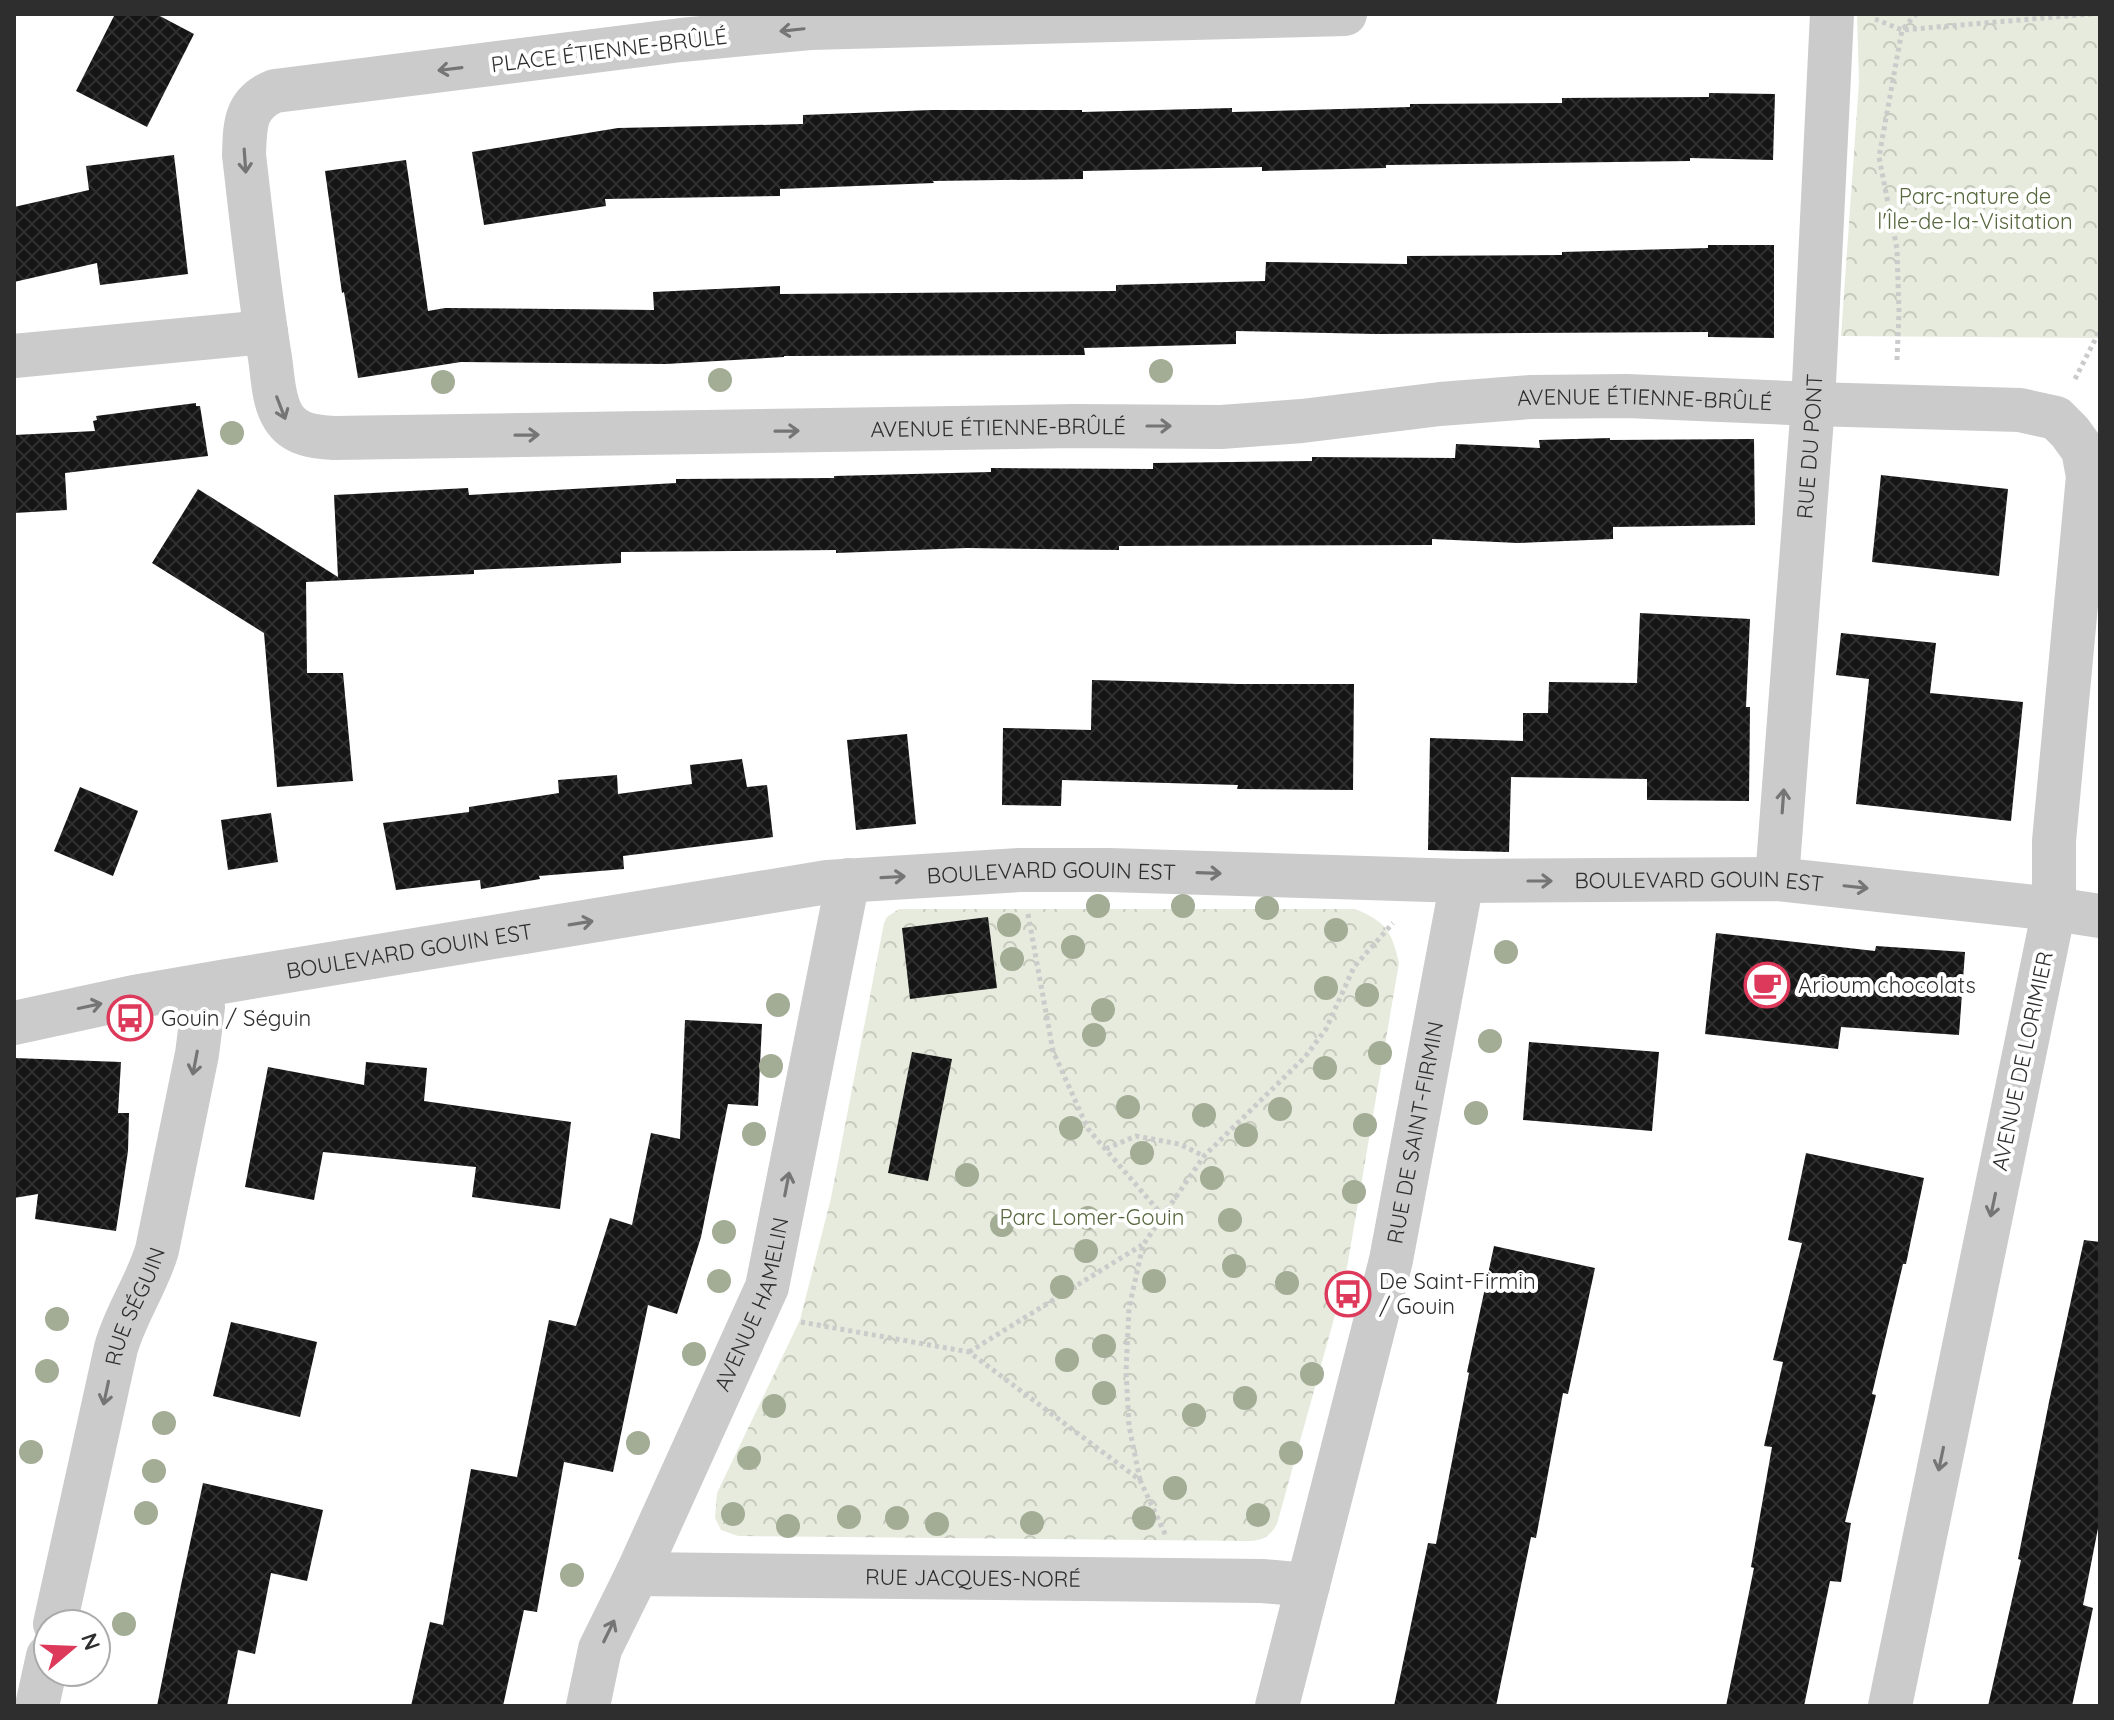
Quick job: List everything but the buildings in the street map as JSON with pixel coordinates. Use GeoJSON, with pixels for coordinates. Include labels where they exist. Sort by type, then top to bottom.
{"type":"FeatureCollection","features":[{"type":"Feature","properties":{"kind":"street","name":"PLACE ÉTIENNE-BRÛLÉ"},"geometry":{"type":"LineString","coordinates":[[266,332],[244,155],[248,114],[264,96],[275,91],[667,42],[810,28],[1345,14]]}},
{"type":"Feature","properties":{"kind":"street","name":"RUE DU PONT"},"geometry":{"type":"LineString","coordinates":[[1777,879],[1813,404],[1832,14]]}},
{"type":"Feature","properties":{"kind":"street"},"geometry":{"type":"LineString","coordinates":[[14,356],[266,332]]}},
{"type":"Feature","properties":{"kind":"street","name":"AVENUE ÉTIENNE-BRÛLÉ"},"geometry":{"type":"LineString","coordinates":[[266,332],[277,403],[282,415],[300,432],[334,438],[1042,426],[1221,427],[1531,397],[1627,396],[1895,405],[2020,410],[2056,418]]}},
{"type":"Feature","properties":{"kind":"street","name":"AVENUE DE LORIMIER"},"geometry":{"type":"LineString","coordinates":[[1890,1706],[2054,909],[2054,841],[2088,476],[2083,450],[2056,418]]}},
{"type":"Feature","properties":{"kind":"street","name":"BOULEVARD GOUIN EST"},"geometry":{"type":"LineString","coordinates":[[14,1023],[134,997],[848,880],[1020,870],[1462,881],[1777,879],[2100,916]]}},
{"type":"Feature","properties":{"kind":"street","name":"AVENUE HAMELIN"},"geometry":{"type":"LineString","coordinates":[[588,1706],[600,1649],[767,1287],[848,880]]}},
{"type":"Feature","properties":{"kind":"street","name":"RUE DE SAINT-FIRMIN"},"geometry":{"type":"LineString","coordinates":[[1277,1706],[1391,1260],[1462,881]]}},
{"type":"Feature","properties":{"kind":"street","name":"RUE SÉGUIN"},"geometry":{"type":"LineString","coordinates":[[59,1608],[120,1334],[157,1250],[197,1054],[203,1007],[200,986]]}},
{"type":"Feature","properties":{"kind":"street","name":"RUE JACQUES-NORÉ"},"geometry":{"type":"LineString","coordinates":[[637,1574],[1262,1581],[1308,1585]]}},
{"type":"Feature","properties":{"kind":"path"},"geometry":{"type":"LineString","coordinates":[[1863,14],[1902,30],[2091,14]]}},
{"type":"Feature","properties":{"kind":"path"},"geometry":{"type":"LineString","coordinates":[[1895,405],[1899,313],[1897,249],[1879,157],[1902,30],[1916,14]]}},
{"type":"Feature","properties":{"kind":"path"},"geometry":{"type":"LineString","coordinates":[[2056,418],[2100,330]]}},
{"type":"Feature","properties":{"kind":"path"},"geometry":{"type":"LineString","coordinates":[[1020,870],[1053,1051],[1088,1129],[1163,1216]]}},
{"type":"Feature","properties":{"kind":"path"},"geometry":{"type":"LineString","coordinates":[[1187,1580],[1140,1480],[1129,1426],[1126,1372],[1129,1308],[1143,1245],[1204,1156],[1305,1057],[1326,1029],[1354,967],[1399,917]]}},
{"type":"Feature","properties":{"kind":"path"},"geometry":{"type":"LineString","coordinates":[[1106,1149],[1136,1136],[1179,1144],[1204,1156]]}},
{"type":"Feature","properties":{"kind":"path"},"geometry":{"type":"LineString","coordinates":[[969,1352],[1143,1245]]}},
{"type":"Feature","properties":{"kind":"path"},"geometry":{"type":"LineString","coordinates":[[754,1313],[969,1352],[1140,1480]]}},
{"type":"Feature","properties":{"kind":"green space","name":"Parc-nature de l'Île-de-la-Visitation"},"geometry":{"type":"Polygon","coordinates":[[[1857,14],[2100,14],[2100,338],[1841,336],[1859,82],[1857,14]]]}},
{"type":"Feature","properties":{"kind":"green space","name":"Parc Lomer-Gouin"},"geometry":{"type":"Polygon","coordinates":[[[899,909],[1355,909],[1386,928],[1399,963],[1345,1279],[1277,1524],[1266,1537],[1251,1541],[738,1536],[721,1530],[715,1518],[717,1493],[800,1320],[831,1198],[884,923],[899,909]]]}},
{"type":"Feature","properties":{"kind":"place","name":"Arioum chocolats"},"geometry":{"type":"Point","coordinates":[1767,985]}},
{"type":"Feature","properties":{"kind":"place","name":"Gouin / Séguin"},"geometry":{"type":"Point","coordinates":[130,1018]}},
{"type":"Feature","properties":{"kind":"place","name":"De Saint-Firmin / Gouin"},"geometry":{"type":"Point","coordinates":[1348,1294]}}]}
